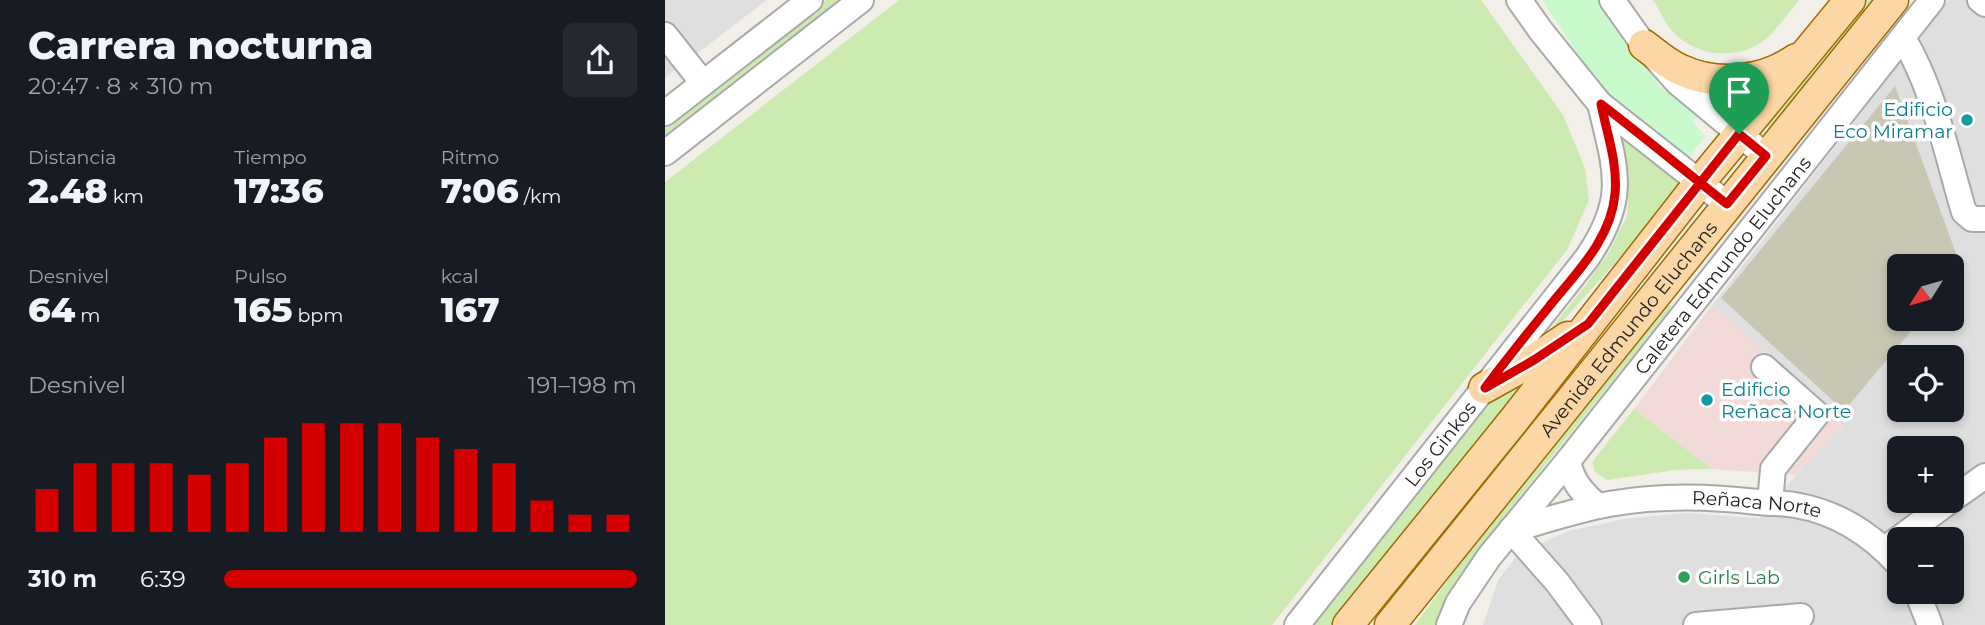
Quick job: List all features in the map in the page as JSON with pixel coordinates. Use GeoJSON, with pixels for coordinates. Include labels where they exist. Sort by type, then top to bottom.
{"type":"FeatureCollection","features":[{"type":"Feature","properties":{"kind":"main road","name":"Avenida Edmundo Eluchans"},"geometry":{"type":"LineString","coordinates":[[1348,625],[1514,420],[1700,182],[1850,0]]}},
{"type":"Feature","properties":{"kind":"main road","name":"Avenida Edmundo Eluchans"},"geometry":{"type":"LineString","coordinates":[[1390,625],[1893,0]]}},
{"type":"Feature","properties":{"kind":"main road"},"geometry":{"type":"LineString","coordinates":[[1644,45],[1664,61],[1682,70],[1723,81],[1773,72],[1810,49]]}},
{"type":"Feature","properties":{"kind":"main road"},"geometry":{"type":"LineString","coordinates":[[1485,388],[1588,324]]}},
{"type":"Feature","properties":{"kind":"street"},"geometry":{"type":"LineString","coordinates":[[665,113],[810,0]]}},
{"type":"Feature","properties":{"kind":"street"},"geometry":{"type":"LineString","coordinates":[[665,153],[861,0]]}},
{"type":"Feature","properties":{"kind":"street"},"geometry":{"type":"LineString","coordinates":[[1519,0],[1601,104],[1727,204]]}},
{"type":"Feature","properties":{"kind":"street"},"geometry":{"type":"LineString","coordinates":[[1612,0],[1644,45],[1678,83],[1766,156]]}},
{"type":"Feature","properties":{"kind":"street","name":"Caletera Edmundo Eluchans"},"geometry":{"type":"LineString","coordinates":[[1511,530],[1932,0]]}},
{"type":"Feature","properties":{"kind":"street"},"geometry":{"type":"LineString","coordinates":[[1980,0],[1985,4]]}},
{"type":"Feature","properties":{"kind":"street"},"geometry":{"type":"LineString","coordinates":[[665,36],[703,83]]}},
{"type":"Feature","properties":{"kind":"street"},"geometry":{"type":"LineString","coordinates":[[1903,38],[1925,79],[1965,212],[1972,219],[1985,219]]}},
{"type":"Feature","properties":{"kind":"street","name":"Los Ginkos"},"geometry":{"type":"LineString","coordinates":[[1297,625],[1587,258],[1608,222],[1615,198],[1614,163],[1601,104]]}},
{"type":"Feature","properties":{"kind":"street"},"geometry":{"type":"LineString","coordinates":[[1764,367],[1817,414],[1773,469],[1770,503]]}},
{"type":"Feature","properties":{"kind":"street"},"geometry":{"type":"LineString","coordinates":[[1568,461],[1571,475],[1583,494],[1598,506]]}},
{"type":"Feature","properties":{"kind":"street"},"geometry":{"type":"LineString","coordinates":[[1964,491],[1985,476]]}},
{"type":"Feature","properties":{"kind":"street","name":"Reñaca Norte"},"geometry":{"type":"LineString","coordinates":[[1511,530],[1598,506],[1650,499],[1720,497],[1802,507],[1832,515],[1851,524],[1887,553]]}},
{"type":"Feature","properties":{"kind":"street"},"geometry":{"type":"LineString","coordinates":[[1923,527],[1938,513]]}},
{"type":"Feature","properties":{"kind":"street"},"geometry":{"type":"LineString","coordinates":[[1450,625],[1458,603],[1511,530],[1557,582],[1589,625]]}},
{"type":"Feature","properties":{"kind":"street"},"geometry":{"type":"LineString","coordinates":[[1922,604],[1930,625]]}},
{"type":"Feature","properties":{"kind":"street"},"geometry":{"type":"LineString","coordinates":[[1696,625],[1801,617]]}},
{"type":"Feature","properties":{"kind":"shaded area"},"geometry":{"type":"Polygon","coordinates":[[[665,0],[767,0],[665,78],[665,0]]]}},
{"type":"Feature","properties":{"kind":"shaded area"},"geometry":{"type":"Polygon","coordinates":[[[1949,0],[1985,0],[1985,625],[1483,625],[1498,580],[1518,554],[1568,531],[1624,519],[1686,513],[1760,518],[1843,426],[1713,304],[1949,0]]]}},
{"type":"Feature","properties":{"kind":"shaded area"},"geometry":{"type":"Polygon","coordinates":[[[1895,86],[1956,254],[1887,254],[1887,331],[1911,331],[1899,345],[1887,345],[1887,360],[1844,411],[1721,298],[1895,86]]]}},
{"type":"Feature","properties":{"kind":"shaded area"},"geometry":{"type":"Polygon","coordinates":[[[1713,304],[1843,426],[1796,475],[1712,469],[1634,409],[1713,304]]]}},
{"type":"Feature","properties":{"kind":"green space"},"geometry":{"type":"Polygon","coordinates":[[[826,0],[844,0],[665,139],[665,125],[826,0]]]}},
{"type":"Feature","properties":{"kind":"green space"},"geometry":{"type":"Polygon","coordinates":[[[899,0],[1481,0],[1563,115],[1585,168],[1589,200],[1567,250],[1272,625],[665,625],[665,182],[899,0]]]}},
{"type":"Feature","properties":{"kind":"green space"},"geometry":{"type":"Polygon","coordinates":[[[1542,0],[1603,0],[1661,87],[1696,117],[1693,123],[1705,136],[1686,162],[1606,96],[1542,0]]]}},
{"type":"Feature","properties":{"kind":"green space"},"geometry":{"type":"Polygon","coordinates":[[[1653,0],[1799,0],[1767,38],[1745,50],[1719,53],[1694,47],[1683,41],[1670,29],[1653,0]]]}},
{"type":"Feature","properties":{"kind":"green space"},"geometry":{"type":"Polygon","coordinates":[[[1865,0],[1879,0],[1774,127],[1768,127],[1766,121],[1865,0]]]}},
{"type":"Feature","properties":{"kind":"green space"},"geometry":{"type":"Polygon","coordinates":[[[1619,134],[1681,183],[1682,189],[1524,362],[1609,252],[1627,216],[1629,176],[1619,134]]]}},
{"type":"Feature","properties":{"kind":"green space"},"geometry":{"type":"Polygon","coordinates":[[[1665,301],[1672,307],[1502,519],[1455,583],[1435,625],[1415,625],[1496,514],[1665,301]]]}},
{"type":"Feature","properties":{"kind":"green space"},"geometry":{"type":"Polygon","coordinates":[[[1525,385],[1334,625],[1311,625],[1497,395],[1525,385]]]}},
{"type":"Feature","properties":{"kind":"green space"},"geometry":{"type":"Polygon","coordinates":[[[1634,409],[1712,469],[1676,470],[1607,480],[1595,472],[1592,462],[1634,409]]]}},
{"type":"Feature","properties":{"kind":"place","name":"Edificio Eco Miramar"},"geometry":{"type":"Point","coordinates":[1967,120]}},
{"type":"Feature","properties":{"kind":"place","name":"Edificio Reñaca Norte"},"geometry":{"type":"Point","coordinates":[1707,400]}},
{"type":"Feature","properties":{"kind":"place","name":"Girls Lab"},"geometry":{"type":"Point","coordinates":[1684,577]}},
{"type":"Feature","properties":{"kind":"route"},"geometry":{"type":"LineString","coordinates":[[1739,134],[1700,182],[1588,324],[1485,388],[1604,233],[1615,198],[1615,185],[1614,163],[1601,104],[1678,166],[1700,182],[1727,204],[1766,156],[1739,134]]}}]}
